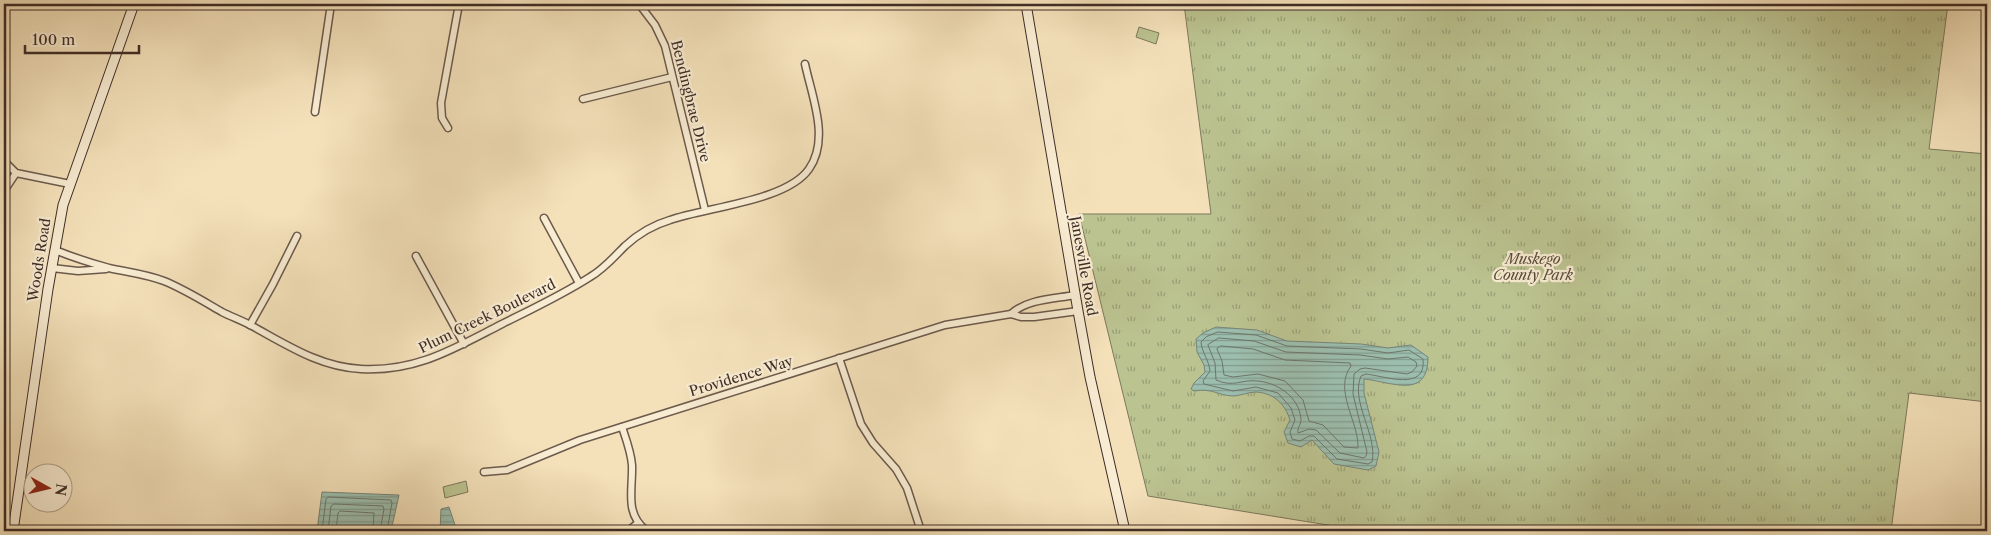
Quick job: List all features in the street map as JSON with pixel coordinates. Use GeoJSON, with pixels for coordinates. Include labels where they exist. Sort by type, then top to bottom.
{"type":"FeatureCollection","features":[{"type":"Feature","properties":{"kind":"street","name":"Woods Road"},"geometry":{"type":"LineString","coordinates":[[14,531],[52,268],[63,205],[134,4]]}},
{"type":"Feature","properties":{"kind":"street"},"geometry":{"type":"LineString","coordinates":[[315,112],[331,4]]}},
{"type":"Feature","properties":{"kind":"street"},"geometry":{"type":"LineString","coordinates":[[448,128],[442,118],[441,103],[459,4]]}},
{"type":"Feature","properties":{"kind":"street","name":"Bendingbrae Drive"},"geometry":{"type":"LineString","coordinates":[[639,4],[648,14],[661,35],[705,210]]}},
{"type":"Feature","properties":{"kind":"street","name":"Janesville Road"},"geometry":{"type":"LineString","coordinates":[[1026,4],[1078,311],[1110,468],[1125,531]]}},
{"type":"Feature","properties":{"kind":"street","name":"Plum Creek Boulevard"},"geometry":{"type":"LineString","coordinates":[[55,250],[111,268],[162,280],[316,360],[359,369],[402,368],[434,358],[464,344],[579,283],[597,272],[646,230],[673,219],[786,189],[800,181],[814,162],[820,140],[805,64]]}},
{"type":"Feature","properties":{"kind":"street"},"geometry":{"type":"LineString","coordinates":[[583,99],[672,77]]}},
{"type":"Feature","properties":{"kind":"street"},"geometry":{"type":"LineString","coordinates":[[4,161],[16,173],[70,184]]}},
{"type":"Feature","properties":{"kind":"street"},"geometry":{"type":"LineString","coordinates":[[4,191],[16,173]]}},
{"type":"Feature","properties":{"kind":"street"},"geometry":{"type":"LineString","coordinates":[[544,218],[579,283]]}},
{"type":"Feature","properties":{"kind":"street"},"geometry":{"type":"LineString","coordinates":[[250,325],[297,236]]}},
{"type":"Feature","properties":{"kind":"street"},"geometry":{"type":"LineString","coordinates":[[416,256],[464,344]]}},
{"type":"Feature","properties":{"kind":"street","name":"Plum Creek Boulevard"},"geometry":{"type":"LineString","coordinates":[[52,268],[78,270],[111,268]]}},
{"type":"Feature","properties":{"kind":"street","name":"Providence Way"},"geometry":{"type":"LineString","coordinates":[[1011,314],[1018,307],[1028,304],[1075,295]]}},
{"type":"Feature","properties":{"kind":"street","name":"Providence Way"},"geometry":{"type":"LineString","coordinates":[[484,472],[507,470],[563,446],[945,325],[1011,314],[1021,317],[1034,317],[1078,311]]}},
{"type":"Feature","properties":{"kind":"street"},"geometry":{"type":"LineString","coordinates":[[839,358],[861,424],[873,443],[896,469],[907,488],[921,531]]}},
{"type":"Feature","properties":{"kind":"street"},"geometry":{"type":"LineString","coordinates":[[622,427],[632,466],[631,504],[638,523],[647,531]]}},
{"type":"Feature","properties":{"kind":"street"},"geometry":{"type":"LineString","coordinates":[[628,531],[638,523]]}},
{"type":"Feature","properties":{"kind":"green space","name":"Muskego County Park"},"geometry":{"type":"Polygon","coordinates":[[[1184,4],[1948,4],[1929,149],[1987,154],[1987,402],[1909,393],[1891,531],[1365,531],[1148,496],[1079,214],[1211,214],[1184,4]]]}},
{"type":"Feature","properties":{"kind":"green space"},"geometry":{"type":"Polygon","coordinates":[[[1139,27],[1159,33],[1156,44],[1136,37],[1139,27]]]}},
{"type":"Feature","properties":{"kind":"green space"},"geometry":{"type":"Polygon","coordinates":[[[466,481],[468,492],[445,498],[443,487],[466,481]]]}},
{"type":"Feature","properties":{"kind":"water"},"geometry":{"type":"Polygon","coordinates":[[[1216,327],[1257,330],[1287,341],[1361,344],[1388,348],[1411,345],[1428,357],[1426,370],[1422,379],[1415,384],[1397,385],[1364,379],[1364,393],[1379,452],[1376,466],[1368,470],[1334,464],[1312,440],[1301,447],[1288,443],[1284,432],[1290,420],[1282,404],[1273,397],[1256,392],[1233,396],[1191,389],[1205,372],[1204,365],[1197,352],[1196,339],[1203,333],[1216,327]]]}},
{"type":"Feature","properties":{"kind":"water"},"geometry":{"type":"Polygon","coordinates":[[[322,492],[399,495],[391,531],[317,531],[322,492]]]}},
{"type":"Feature","properties":{"kind":"water"},"geometry":{"type":"Polygon","coordinates":[[[449,507],[457,531],[440,531],[441,509],[449,507]]]}}]}
